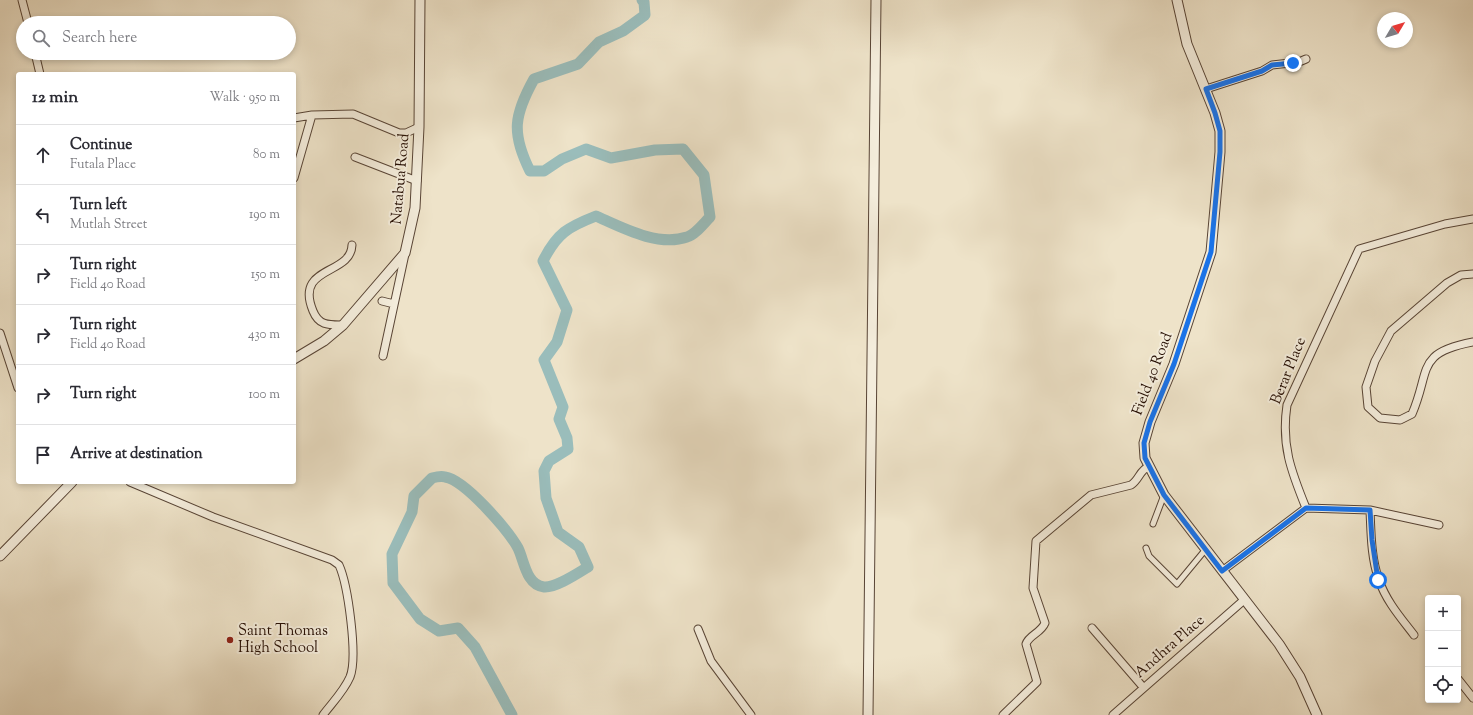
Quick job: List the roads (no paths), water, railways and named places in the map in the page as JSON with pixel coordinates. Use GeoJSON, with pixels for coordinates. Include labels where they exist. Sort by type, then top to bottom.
{"type":"FeatureCollection","features":[{"type":"Feature","properties":{"kind":"street"},"geometry":{"type":"LineString","coordinates":[[22,0],[26,16]]}},
{"type":"Feature","properties":{"kind":"street","name":"Natabua Road"},"geometry":{"type":"LineString","coordinates":[[296,358],[324,341],[343,325],[405,254],[415,208],[417,181],[420,0]]}},
{"type":"Feature","properties":{"kind":"street"},"geometry":{"type":"LineString","coordinates":[[868,715],[876,0]]}},
{"type":"Feature","properties":{"kind":"street","name":"Field 40 Road"},"geometry":{"type":"LineString","coordinates":[[1177,0],[1187,44],[1215,113],[1220,131],[1220,152],[1211,252],[1174,364],[1150,422],[1144,443],[1145,458],[1148,467],[1164,495],[1278,644],[1295,670],[1317,715]]}},
{"type":"Feature","properties":{"kind":"street"},"geometry":{"type":"LineString","coordinates":[[1206,89],[1262,71],[1272,65],[1299,62],[1306,59]]}},
{"type":"Feature","properties":{"kind":"street"},"geometry":{"type":"LineString","coordinates":[[37,60],[40,72]]}},
{"type":"Feature","properties":{"kind":"street"},"geometry":{"type":"LineString","coordinates":[[296,118],[312,115],[353,114],[399,133],[406,133],[419,127]]}},
{"type":"Feature","properties":{"kind":"street"},"geometry":{"type":"LineString","coordinates":[[296,171],[312,115]]}},
{"type":"Feature","properties":{"kind":"street"},"geometry":{"type":"LineString","coordinates":[[355,157],[417,181]]}},
{"type":"Feature","properties":{"kind":"street","name":"Berar Place"},"geometry":{"type":"LineString","coordinates":[[1306,508],[1286,455],[1284,424],[1286,405],[1359,249],[1445,224],[1473,219]]}},
{"type":"Feature","properties":{"kind":"street"},"geometry":{"type":"LineString","coordinates":[[343,325],[327,325],[320,322],[313,310],[310,297],[310,286],[316,278],[331,270],[348,256],[352,245]]}},
{"type":"Feature","properties":{"kind":"street"},"geometry":{"type":"LineString","coordinates":[[383,356],[405,254]]}},
{"type":"Feature","properties":{"kind":"street"},"geometry":{"type":"LineString","coordinates":[[1473,274],[1461,275],[1446,283],[1392,331],[1372,367],[1366,387],[1368,407],[1380,418],[1400,420],[1412,414],[1420,396],[1422,379],[1430,362],[1440,351],[1473,342]]}},
{"type":"Feature","properties":{"kind":"street"},"geometry":{"type":"LineString","coordinates":[[382,301],[394,304]]}},
{"type":"Feature","properties":{"kind":"street"},"geometry":{"type":"LineString","coordinates":[[0,333],[16,382]]}},
{"type":"Feature","properties":{"kind":"street"},"geometry":{"type":"LineString","coordinates":[[1003,715],[1037,682],[1026,644],[1027,641],[1041,630],[1045,623],[1033,588],[1036,541],[1091,495],[1131,485],[1145,468],[1148,467]]}},
{"type":"Feature","properties":{"kind":"street"},"geometry":{"type":"LineString","coordinates":[[0,556],[69,484]]}},
{"type":"Feature","properties":{"kind":"street"},"geometry":{"type":"LineString","coordinates":[[135,484],[212,517],[332,560],[339,565],[354,649],[352,669],[342,690],[323,715]]}},
{"type":"Feature","properties":{"kind":"street"},"geometry":{"type":"LineString","coordinates":[[1153,524],[1164,495]]}},
{"type":"Feature","properties":{"kind":"street"},"geometry":{"type":"LineString","coordinates":[[1222,571],[1306,508],[1370,510],[1439,525]]}},
{"type":"Feature","properties":{"kind":"street"},"geometry":{"type":"LineString","coordinates":[[1370,510],[1372,540],[1378,580],[1390,604],[1414,636]]}},
{"type":"Feature","properties":{"kind":"street"},"geometry":{"type":"LineString","coordinates":[[1146,548],[1149,556],[1178,584],[1206,549]]}},
{"type":"Feature","properties":{"kind":"street","name":"Andhra Place"},"geometry":{"type":"LineString","coordinates":[[1113,715],[1143,687],[1244,600]]}},
{"type":"Feature","properties":{"kind":"street"},"geometry":{"type":"LineString","coordinates":[[1092,628],[1143,687]]}},
{"type":"Feature","properties":{"kind":"street"},"geometry":{"type":"LineString","coordinates":[[698,629],[711,661],[751,715]]}},
{"type":"Feature","properties":{"kind":"street"},"geometry":{"type":"LineString","coordinates":[[1461,683],[1473,698]]}},
{"type":"Feature","properties":{"kind":"waterway"},"geometry":{"type":"LineString","coordinates":[[512,715],[475,647],[458,628],[439,631],[420,619],[393,583],[392,554],[412,512],[414,496],[432,478],[445,477],[453,480],[463,487],[496,518],[518,548],[526,571],[533,582],[544,587],[549,587],[567,580],[588,567],[579,547],[558,532],[546,498],[544,471],[549,461],[568,449],[567,438],[559,419],[563,407],[544,360],[557,342],[567,310],[543,261],[553,244],[564,232],[596,216],[629,231],[653,238],[664,240],[690,236],[710,217],[704,175],[683,149],[655,150],[611,158],[586,149],[562,159],[544,171],[530,171],[520,146],[517,124],[522,103],[534,79],[578,64],[599,42],[623,31],[645,15],[644,2],[642,0]]}},
{"type":"Feature","properties":{"kind":"place","name":"Saint Thomas High School"},"geometry":{"type":"Point","coordinates":[230,640]}}]}
